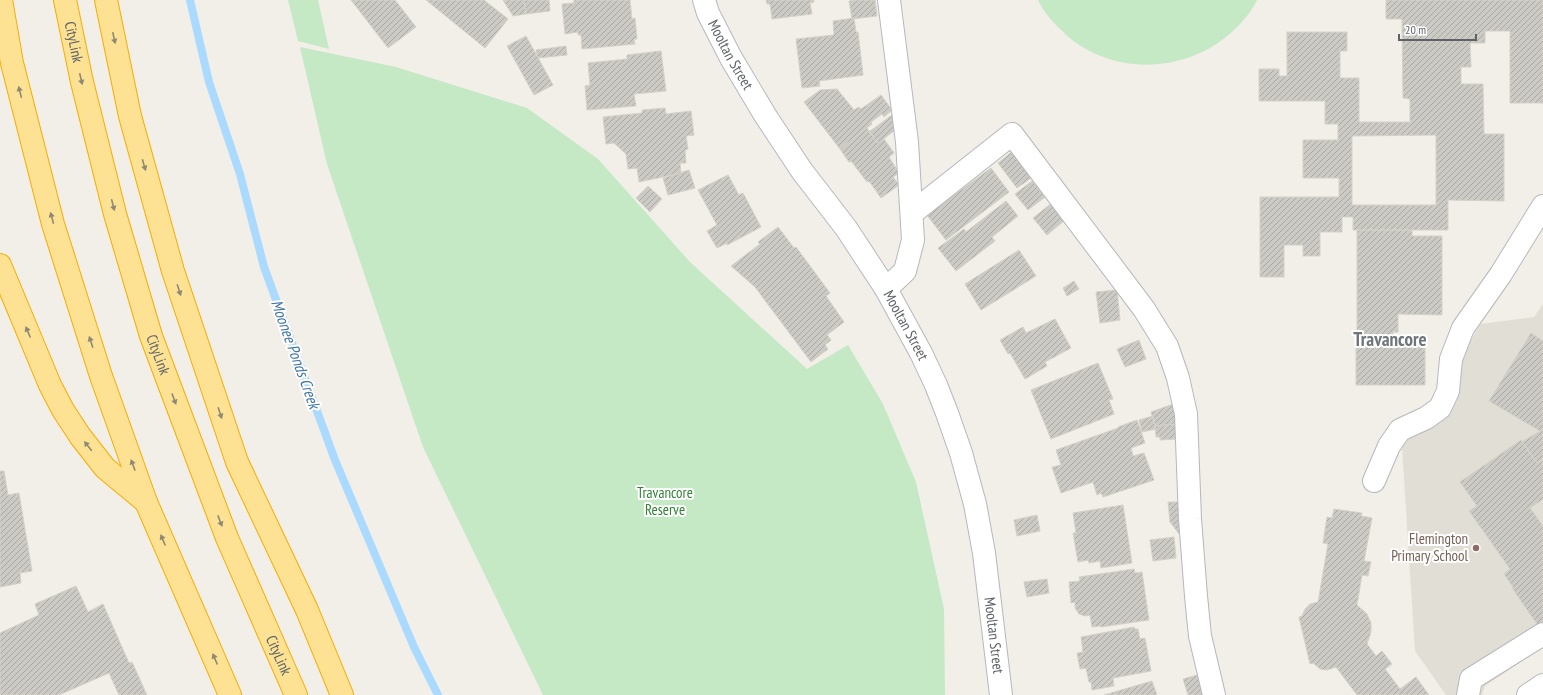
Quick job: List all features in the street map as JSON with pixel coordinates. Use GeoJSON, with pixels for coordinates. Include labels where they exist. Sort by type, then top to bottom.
{"type":"FeatureCollection","features":[{"type":"Feature","properties":{"kind":"highway"},"geometry":{"type":"LineString","coordinates":[[1,0],[12,63],[53,224],[102,376],[146,502],[230,695]]}},
{"type":"Feature","properties":{"kind":"highway","name":"CityLink"},"geometry":{"type":"LineString","coordinates":[[65,0],[82,82],[115,214],[151,336],[226,538],[296,695]]}},
{"type":"Feature","properties":{"kind":"highway"},"geometry":{"type":"LineString","coordinates":[[106,0],[130,116],[173,271],[237,462],[307,610],[342,695]]}},
{"type":"Feature","properties":{"kind":"highway"},"geometry":{"type":"LineString","coordinates":[[0,265],[50,386],[63,410],[80,436],[105,468],[146,502]]}},
{"type":"Feature","properties":{"kind":"street","name":"Mooltan Street"},"geometry":{"type":"LineString","coordinates":[[704,0],[708,13],[730,58],[802,171],[846,228],[886,289],[921,353],[936,385],[947,413],[975,504],[984,553],[1001,695]]}},
{"type":"Feature","properties":{"kind":"street"},"geometry":{"type":"LineString","coordinates":[[886,289],[905,271],[913,240],[907,142],[889,0]]}},
{"type":"Feature","properties":{"kind":"street"},"geometry":{"type":"LineString","coordinates":[[912,213],[1012,134],[1144,309],[1167,346],[1178,378],[1186,414],[1190,519],[1196,596],[1200,636],[1214,695]]}},
{"type":"Feature","properties":{"kind":"street"},"geometry":{"type":"LineString","coordinates":[[1374,481],[1389,446],[1400,430],[1426,418],[1440,408],[1448,391],[1450,359],[1463,328],[1501,274],[1543,206]]}},
{"type":"Feature","properties":{"kind":"street"},"geometry":{"type":"LineString","coordinates":[[1468,695],[1471,679],[1543,634]]}},
{"type":"Feature","properties":{"kind":"street"},"geometry":{"type":"LineString","coordinates":[[1528,695],[1543,685]]}},
{"type":"Feature","properties":{"kind":"shaded area","name":"Flemington Primary School"},"geometry":{"type":"Polygon","coordinates":[[[1543,304],[1543,647],[1485,686],[1482,695],[1446,695],[1415,651],[1402,448],[1481,324],[1534,317],[1543,304]]]}},
{"type":"Feature","properties":{"kind":"green space"},"geometry":{"type":"Polygon","coordinates":[[[288,0],[318,0],[329,49],[298,41],[288,0]]]}},
{"type":"Feature","properties":{"kind":"green space"},"geometry":{"type":"Polygon","coordinates":[[[1038,0],[1257,0],[1241,23],[1216,44],[1194,56],[1171,62],[1147,65],[1123,62],[1100,56],[1079,45],[1054,23],[1038,0]]]}},
{"type":"Feature","properties":{"kind":"green space","name":"Travancore Reserve"},"geometry":{"type":"Polygon","coordinates":[[[300,47],[396,67],[527,108],[598,159],[690,262],[807,369],[848,345],[883,404],[916,482],[944,609],[945,695],[543,695],[423,447],[327,164],[300,47]]]}},
{"type":"Feature","properties":{"kind":"building"},"geometry":{"type":"Polygon","coordinates":[[[351,0],[395,0],[416,27],[388,48],[351,0]]]}},
{"type":"Feature","properties":{"kind":"building"},"geometry":{"type":"Polygon","coordinates":[[[426,0],[484,0],[508,19],[485,48],[426,0]]]}},
{"type":"Feature","properties":{"kind":"building"},"geometry":{"type":"Polygon","coordinates":[[[503,0],[524,0],[526,14],[513,16],[503,0]]]}},
{"type":"Feature","properties":{"kind":"building"},"geometry":{"type":"Polygon","coordinates":[[[524,0],[549,0],[550,11],[526,14],[524,0]]]}},
{"type":"Feature","properties":{"kind":"building"},"geometry":{"type":"Polygon","coordinates":[[[574,0],[630,0],[632,19],[635,18],[637,39],[634,39],[635,44],[582,49],[581,35],[578,35],[578,32],[565,34],[562,4],[574,3],[574,0]]]}},
{"type":"Feature","properties":{"kind":"building"},"geometry":{"type":"Polygon","coordinates":[[[766,0],[814,0],[814,2],[810,3],[812,14],[772,19],[770,4],[767,4],[766,0]]]}},
{"type":"Feature","properties":{"kind":"building"},"geometry":{"type":"Polygon","coordinates":[[[875,0],[877,16],[852,19],[849,1],[875,0]]]}},
{"type":"Feature","properties":{"kind":"building"},"geometry":{"type":"Polygon","coordinates":[[[1386,0],[1543,0],[1543,103],[1510,103],[1510,31],[1485,31],[1485,43],[1470,43],[1471,67],[1461,67],[1461,84],[1483,84],[1484,134],[1504,134],[1504,201],[1448,200],[1448,230],[1353,230],[1353,217],[1342,217],[1342,232],[1320,232],[1320,256],[1303,256],[1303,245],[1284,245],[1284,277],[1260,277],[1260,197],[1339,197],[1339,178],[1303,178],[1303,140],[1338,140],[1338,124],[1325,124],[1325,101],[1259,101],[1259,69],[1279,69],[1279,76],[1287,76],[1287,32],[1347,32],[1347,51],[1340,51],[1340,78],[1359,78],[1359,122],[1410,122],[1410,99],[1403,98],[1402,19],[1386,19],[1386,0]],[[1436,135],[1352,136],[1352,205],[1436,205],[1436,135]]]}},
{"type":"Feature","properties":{"kind":"building"},"geometry":{"type":"Polygon","coordinates":[[[854,18],[856,32],[858,32],[863,75],[819,81],[820,86],[802,88],[796,39],[834,35],[833,21],[854,18]]]}},
{"type":"Feature","properties":{"kind":"building"},"geometry":{"type":"Polygon","coordinates":[[[526,36],[553,85],[534,95],[507,46],[526,36]]]}},
{"type":"Feature","properties":{"kind":"building"},"geometry":{"type":"Polygon","coordinates":[[[566,46],[567,55],[538,58],[536,50],[566,46]]]}},
{"type":"Feature","properties":{"kind":"building"},"geometry":{"type":"Polygon","coordinates":[[[661,51],[666,91],[634,94],[636,106],[587,110],[585,86],[590,85],[588,63],[627,59],[627,55],[661,51]]]}},
{"type":"Feature","properties":{"kind":"building"},"geometry":{"type":"Polygon","coordinates":[[[837,89],[854,110],[859,107],[861,109],[881,95],[892,110],[884,117],[882,114],[871,122],[872,124],[840,149],[804,102],[820,90],[837,89]]]}},
{"type":"Feature","properties":{"kind":"building"},"geometry":{"type":"Polygon","coordinates":[[[665,108],[666,114],[691,111],[694,135],[686,136],[688,149],[685,150],[686,163],[680,163],[681,173],[639,182],[637,168],[628,169],[626,154],[614,143],[606,144],[603,117],[642,113],[642,110],[665,108]]]}},
{"type":"Feature","properties":{"kind":"building"},"geometry":{"type":"Polygon","coordinates":[[[896,112],[898,128],[878,143],[869,132],[896,112]]]}},
{"type":"Feature","properties":{"kind":"building"},"geometry":{"type":"Polygon","coordinates":[[[867,128],[878,143],[884,139],[894,153],[889,157],[899,173],[893,177],[899,185],[881,198],[869,181],[867,182],[851,161],[849,162],[840,149],[867,128]]]}},
{"type":"Feature","properties":{"kind":"building"},"geometry":{"type":"Polygon","coordinates":[[[1014,150],[1034,176],[1017,188],[998,163],[1014,150]]]}},
{"type":"Feature","properties":{"kind":"building"},"geometry":{"type":"Polygon","coordinates":[[[991,168],[1009,192],[946,240],[927,215],[991,168]]]}},
{"type":"Feature","properties":{"kind":"building"},"geometry":{"type":"Polygon","coordinates":[[[689,170],[695,188],[668,195],[663,178],[689,170]]]}},
{"type":"Feature","properties":{"kind":"building"},"geometry":{"type":"Polygon","coordinates":[[[728,175],[739,195],[743,193],[761,227],[727,245],[727,243],[717,248],[707,231],[717,225],[698,190],[728,175]]]}},
{"type":"Feature","properties":{"kind":"building"},"geometry":{"type":"Polygon","coordinates":[[[1032,181],[1045,197],[1028,210],[1015,194],[1032,181]]]}},
{"type":"Feature","properties":{"kind":"building"},"geometry":{"type":"Polygon","coordinates":[[[648,186],[662,199],[650,212],[636,198],[648,186]]]}},
{"type":"Feature","properties":{"kind":"building"},"geometry":{"type":"Polygon","coordinates":[[[1006,201],[1018,216],[992,237],[995,241],[956,271],[938,248],[964,229],[966,232],[1006,201]]]}},
{"type":"Feature","properties":{"kind":"building"},"geometry":{"type":"Polygon","coordinates":[[[1053,202],[1066,219],[1047,235],[1033,218],[1053,202]]]}},
{"type":"Feature","properties":{"kind":"building"},"geometry":{"type":"Polygon","coordinates":[[[778,227],[794,248],[796,247],[830,293],[826,296],[844,322],[827,335],[831,340],[825,345],[828,349],[811,362],[755,287],[731,266],[760,244],[758,242],[778,227]]]}},
{"type":"Feature","properties":{"kind":"building"},"geometry":{"type":"Polygon","coordinates":[[[1357,230],[1412,230],[1412,236],[1442,236],[1442,315],[1398,314],[1398,332],[1393,332],[1393,342],[1361,342],[1361,332],[1357,332],[1357,230]]]}},
{"type":"Feature","properties":{"kind":"building"},"geometry":{"type":"Polygon","coordinates":[[[1019,250],[1036,276],[981,310],[965,284],[1019,250]]]}},
{"type":"Feature","properties":{"kind":"building"},"geometry":{"type":"Polygon","coordinates":[[[1074,281],[1079,289],[1067,296],[1063,288],[1074,281]]]}},
{"type":"Feature","properties":{"kind":"building"},"geometry":{"type":"Polygon","coordinates":[[[1117,290],[1120,320],[1100,323],[1096,292],[1117,290]]]}},
{"type":"Feature","properties":{"kind":"building"},"geometry":{"type":"Polygon","coordinates":[[[1055,319],[1071,348],[1045,362],[1047,366],[1025,379],[1010,353],[1008,354],[1000,340],[1023,327],[1026,333],[1055,319]]]}},
{"type":"Feature","properties":{"kind":"building"},"geometry":{"type":"Polygon","coordinates":[[[1531,333],[1543,341],[1543,459],[1537,463],[1522,442],[1540,431],[1489,401],[1531,333]]]}},
{"type":"Feature","properties":{"kind":"building"},"geometry":{"type":"Polygon","coordinates":[[[1139,340],[1146,359],[1125,367],[1117,349],[1139,340]]]}},
{"type":"Feature","properties":{"kind":"building"},"geometry":{"type":"Polygon","coordinates":[[[1356,343],[1425,343],[1425,385],[1356,385],[1356,343]]]}},
{"type":"Feature","properties":{"kind":"building"},"geometry":{"type":"Polygon","coordinates":[[[1098,363],[1113,399],[1109,400],[1114,414],[1051,439],[1031,390],[1098,363]]]}},
{"type":"Feature","properties":{"kind":"building"},"geometry":{"type":"Polygon","coordinates":[[[1176,403],[1178,424],[1155,426],[1151,412],[1176,403]]]}},
{"type":"Feature","properties":{"kind":"building"},"geometry":{"type":"Polygon","coordinates":[[[1153,416],[1156,429],[1142,432],[1139,420],[1153,416]]]}},
{"type":"Feature","properties":{"kind":"building"},"geometry":{"type":"Polygon","coordinates":[[[1137,420],[1145,443],[1131,448],[1133,456],[1144,453],[1154,480],[1103,497],[1101,493],[1097,495],[1093,482],[1061,493],[1052,467],[1061,465],[1056,450],[1137,420]]]}},
{"type":"Feature","properties":{"kind":"building"},"geometry":{"type":"Polygon","coordinates":[[[1175,424],[1176,439],[1160,440],[1160,437],[1156,437],[1155,426],[1175,424]]]}},
{"type":"Feature","properties":{"kind":"building"},"geometry":{"type":"Polygon","coordinates":[[[1521,440],[1537,463],[1543,459],[1543,499],[1530,508],[1543,526],[1543,624],[1539,627],[1504,574],[1510,569],[1469,511],[1477,506],[1460,482],[1521,440]]]}},
{"type":"Feature","properties":{"kind":"building"},"geometry":{"type":"Polygon","coordinates":[[[0,471],[4,471],[8,495],[19,493],[32,571],[20,573],[21,583],[0,587],[0,471]]]}},
{"type":"Feature","properties":{"kind":"building"},"geometry":{"type":"Polygon","coordinates":[[[1168,502],[1182,502],[1184,534],[1180,535],[1170,522],[1168,502]]]}},
{"type":"Feature","properties":{"kind":"building"},"geometry":{"type":"Polygon","coordinates":[[[1123,505],[1132,563],[1101,568],[1100,561],[1089,563],[1088,560],[1078,562],[1073,533],[1076,533],[1073,513],[1123,505]]]}},
{"type":"Feature","properties":{"kind":"building"},"geometry":{"type":"Polygon","coordinates":[[[1334,509],[1362,513],[1361,516],[1372,518],[1364,561],[1371,562],[1368,576],[1362,575],[1357,605],[1367,614],[1371,623],[1371,632],[1367,644],[1376,656],[1382,651],[1392,664],[1385,669],[1400,689],[1416,677],[1429,695],[1357,695],[1336,667],[1327,670],[1320,669],[1313,663],[1310,664],[1299,617],[1302,616],[1305,609],[1310,604],[1318,602],[1328,544],[1323,543],[1327,517],[1332,518],[1334,509]]]}},
{"type":"Feature","properties":{"kind":"building"},"geometry":{"type":"Polygon","coordinates":[[[1037,515],[1040,531],[1017,536],[1014,520],[1037,515]]]}},
{"type":"Feature","properties":{"kind":"building"},"geometry":{"type":"Polygon","coordinates":[[[1174,537],[1176,558],[1153,561],[1150,540],[1174,537]]]}},
{"type":"Feature","properties":{"kind":"building"},"geometry":{"type":"Polygon","coordinates":[[[1134,569],[1135,573],[1142,572],[1149,620],[1092,627],[1090,615],[1085,616],[1079,614],[1075,608],[1075,602],[1071,603],[1069,582],[1080,581],[1079,577],[1134,569]]]}},
{"type":"Feature","properties":{"kind":"building"},"geometry":{"type":"Polygon","coordinates":[[[1047,579],[1049,593],[1027,597],[1024,582],[1047,579]]]}},
{"type":"Feature","properties":{"kind":"building"},"geometry":{"type":"Polygon","coordinates":[[[76,586],[88,612],[103,604],[129,663],[132,662],[147,695],[119,695],[109,673],[59,695],[0,695],[0,633],[39,615],[35,604],[76,586]]]}},
{"type":"Feature","properties":{"kind":"building"},"geometry":{"type":"Polygon","coordinates":[[[1134,627],[1135,629],[1138,629],[1140,639],[1145,638],[1151,671],[1113,678],[1114,686],[1092,690],[1086,668],[1080,669],[1077,653],[1083,652],[1081,637],[1134,627]]]}},
{"type":"Feature","properties":{"kind":"building"},"geometry":{"type":"Polygon","coordinates":[[[1201,674],[1207,695],[1188,695],[1183,679],[1201,674]]]}},
{"type":"Feature","properties":{"kind":"building"},"geometry":{"type":"Polygon","coordinates":[[[1152,681],[1157,695],[1104,695],[1152,681]]]}},
{"type":"Feature","properties":{"kind":"waterway","name":"Moonee Ponds Creek"},"geometry":{"type":"LineString","coordinates":[[190,0],[209,82],[240,174],[264,267],[335,460],[414,647],[438,695]]}},
{"type":"Feature","properties":{"kind":"place","name":"Flemington Primary School"},"geometry":{"type":"Point","coordinates":[1476,548]}},
{"type":"Feature","properties":{"kind":"district","name":"Travancore"},"geometry":{"type":"Point","coordinates":[1390,339]}}]}
